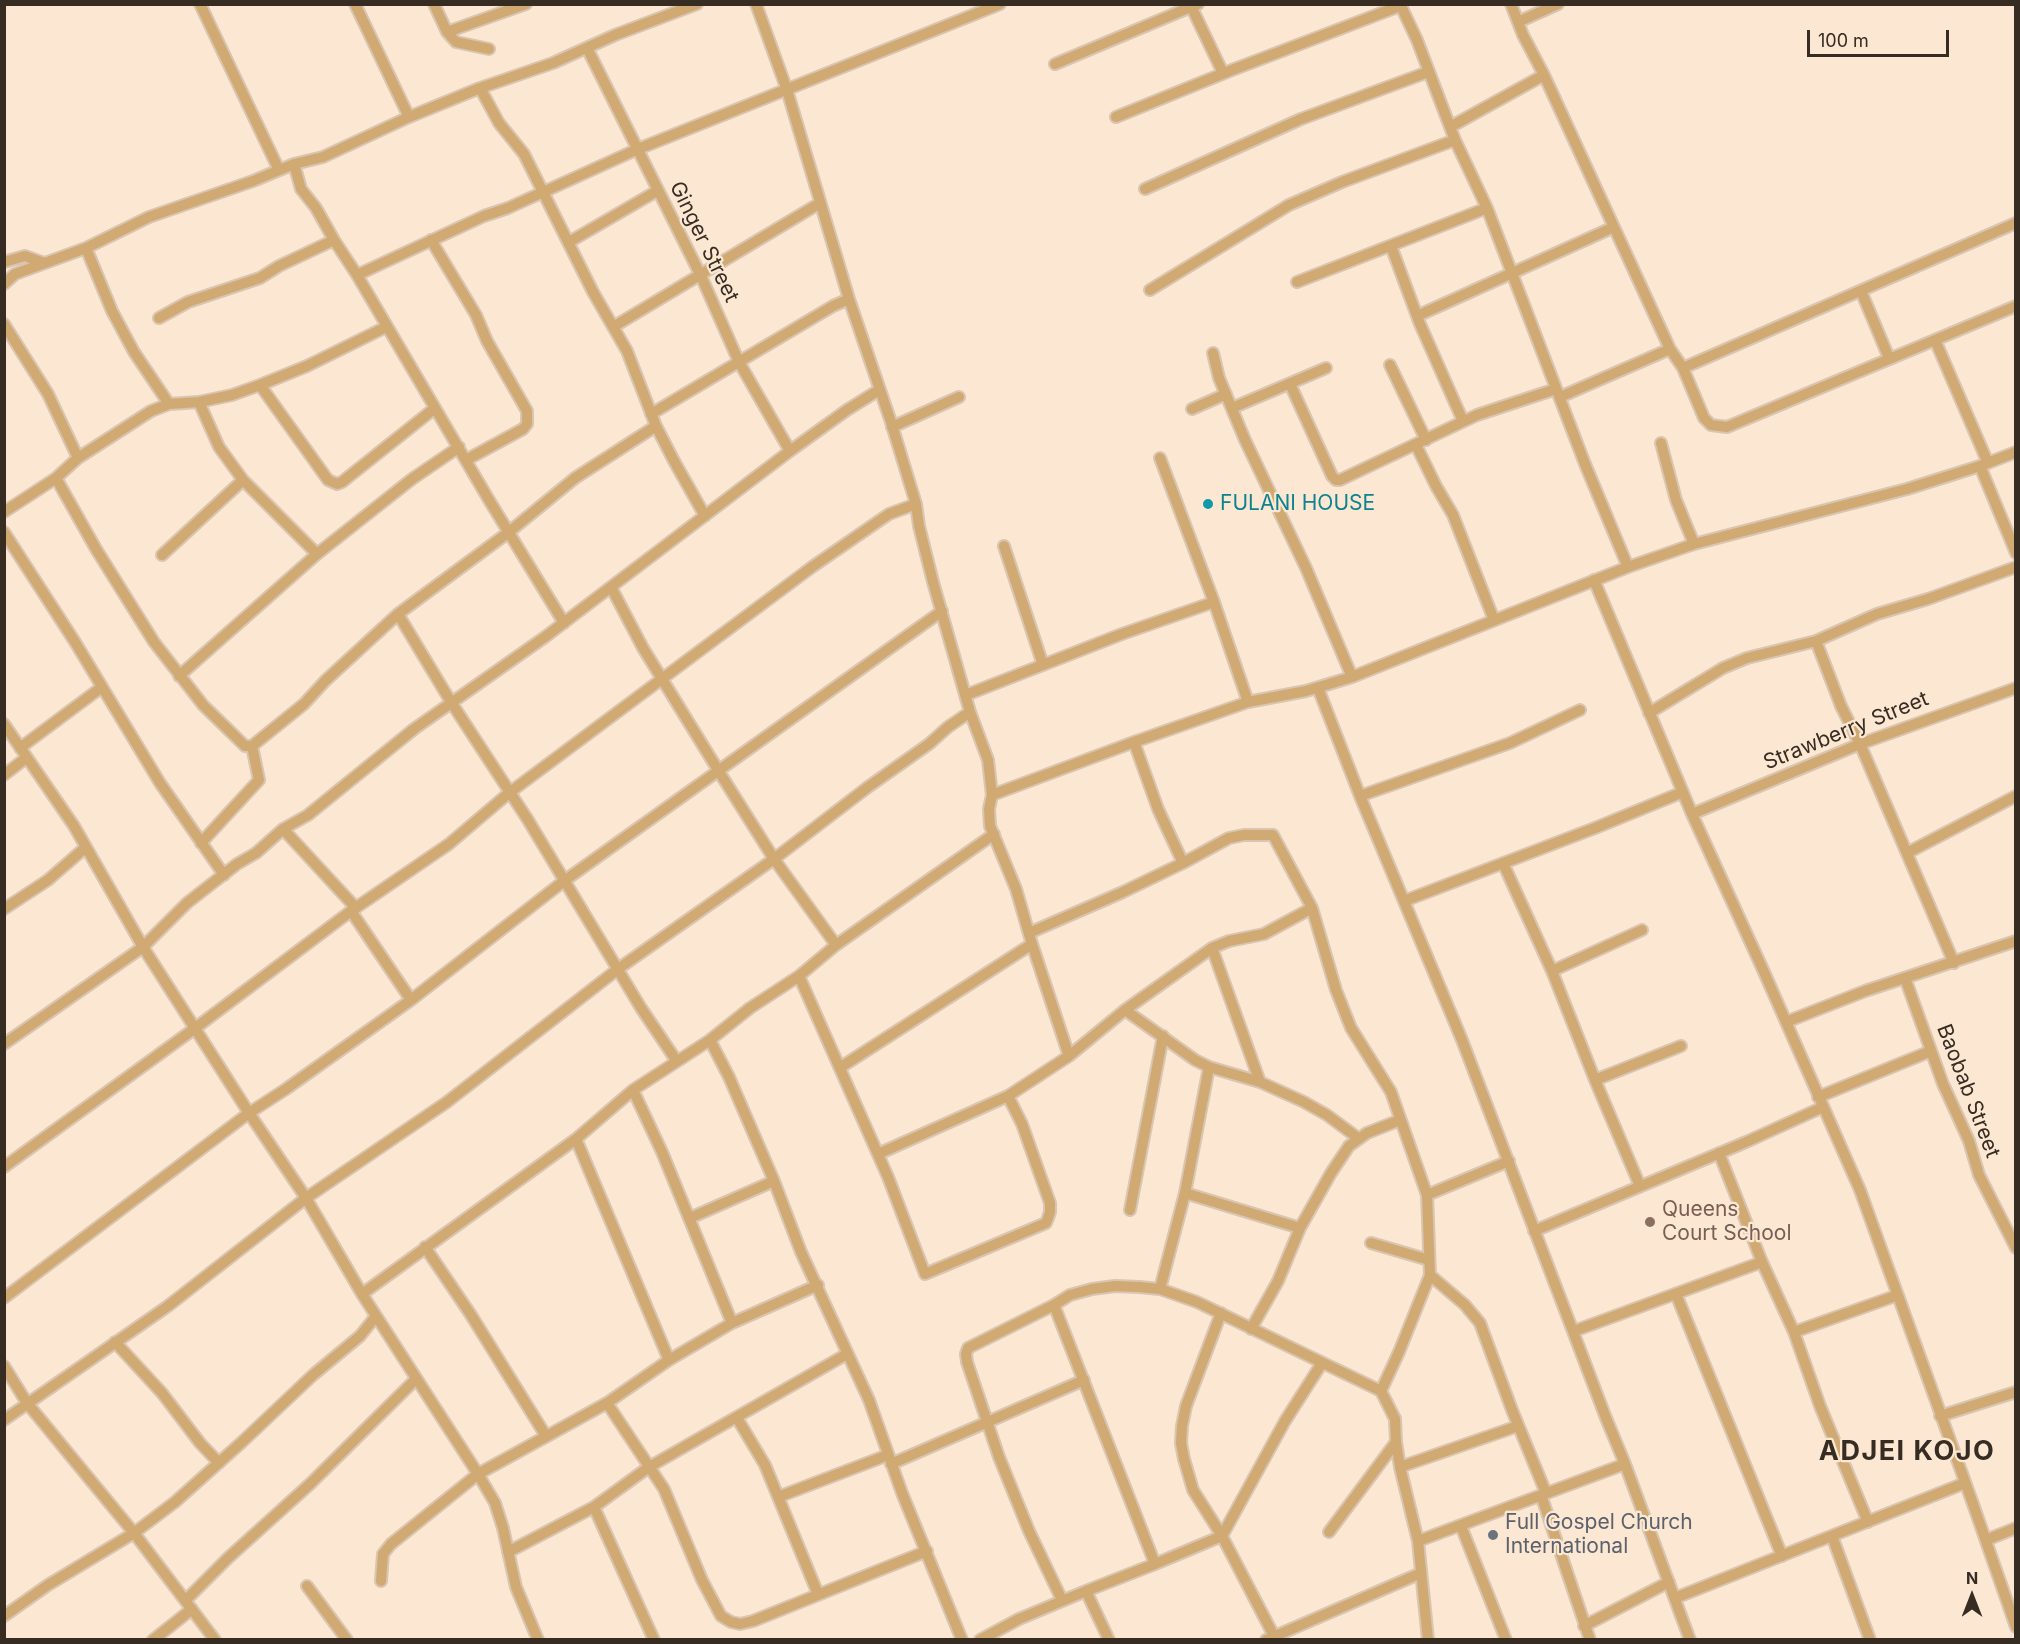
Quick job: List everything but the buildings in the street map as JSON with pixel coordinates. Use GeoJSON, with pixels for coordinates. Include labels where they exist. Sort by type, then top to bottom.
{"type":"FeatureCollection","features":[{"type":"Feature","properties":{"kind":"street"},"geometry":{"type":"LineString","coordinates":[[200,4],[279,170]]}},
{"type":"Feature","properties":{"kind":"street"},"geometry":{"type":"LineString","coordinates":[[355,4],[409,117]]}},
{"type":"Feature","properties":{"kind":"street"},"geometry":{"type":"LineString","coordinates":[[434,4],[447,32],[456,42],[489,49]]}},
{"type":"Feature","properties":{"kind":"street"},"geometry":{"type":"LineString","coordinates":[[447,32],[526,4]]}},
{"type":"Feature","properties":{"kind":"street"},"geometry":{"type":"LineString","coordinates":[[4,284],[15,274],[86,248],[149,217],[253,181],[294,164],[323,157],[409,117],[480,88],[553,63],[615,35],[697,4]]}},
{"type":"Feature","properties":{"kind":"street"},"geometry":{"type":"LineString","coordinates":[[756,4],[787,90],[849,299],[916,504],[924,548],[970,712],[988,760],[992,795],[989,819],[1016,889],[1070,1056]]}},
{"type":"Feature","properties":{"kind":"street"},"geometry":{"type":"LineString","coordinates":[[357,275],[484,216],[577,178],[638,149],[1000,4]]}},
{"type":"Feature","properties":{"kind":"street"},"geometry":{"type":"LineString","coordinates":[[1511,4],[1670,349],[1683,368],[1704,418],[1711,425],[1727,428],[2016,306]]}},
{"type":"Feature","properties":{"kind":"street"},"geometry":{"type":"LineString","coordinates":[[1518,22],[1558,4]]}},
{"type":"Feature","properties":{"kind":"street"},"geometry":{"type":"LineString","coordinates":[[1055,64],[1193,5],[1223,73]]}},
{"type":"Feature","properties":{"kind":"street"},"geometry":{"type":"LineString","coordinates":[[1116,117],[1400,5],[1417,40],[1455,140],[1487,208],[1628,567]]}},
{"type":"Feature","properties":{"kind":"street","name":"Ginger Street"},"geometry":{"type":"LineString","coordinates":[[587,48],[700,276],[739,362],[790,451]]}},
{"type":"Feature","properties":{"kind":"street"},"geometry":{"type":"LineString","coordinates":[[1146,189],[1301,119],[1428,72]]}},
{"type":"Feature","properties":{"kind":"street"},"geometry":{"type":"LineString","coordinates":[[1450,127],[1544,75]]}},
{"type":"Feature","properties":{"kind":"street"},"geometry":{"type":"LineString","coordinates":[[480,88],[499,123],[524,154],[593,292],[631,359],[656,426],[705,516]]}},
{"type":"Feature","properties":{"kind":"street"},"geometry":{"type":"LineString","coordinates":[[1150,290],[1289,205],[1352,178],[1455,140]]}},
{"type":"Feature","properties":{"kind":"street"},"geometry":{"type":"LineString","coordinates":[[294,164],[301,189],[316,208],[357,275],[564,623]]}},
{"type":"Feature","properties":{"kind":"street"},"geometry":{"type":"LineString","coordinates":[[569,242],[657,190]]}},
{"type":"Feature","properties":{"kind":"street"},"geometry":{"type":"LineString","coordinates":[[613,327],[820,203]]}},
{"type":"Feature","properties":{"kind":"street"},"geometry":{"type":"LineString","coordinates":[[1297,282],[1487,208]]}},
{"type":"Feature","properties":{"kind":"street"},"geometry":{"type":"LineString","coordinates":[[1683,368],[2016,223]]}},
{"type":"Feature","properties":{"kind":"street"},"geometry":{"type":"LineString","coordinates":[[1417,316],[1614,227]]}},
{"type":"Feature","properties":{"kind":"street"},"geometry":{"type":"LineString","coordinates":[[159,318],[188,302],[260,278],[279,266],[334,240]]}},
{"type":"Feature","properties":{"kind":"street"},"geometry":{"type":"LineString","coordinates":[[431,240],[476,315],[528,419],[523,429],[466,460]]}},
{"type":"Feature","properties":{"kind":"street"},"geometry":{"type":"LineString","coordinates":[[1391,246],[1417,316],[1463,421]]}},
{"type":"Feature","properties":{"kind":"street"},"geometry":{"type":"LineString","coordinates":[[86,248],[112,311],[134,352],[169,404]]}},
{"type":"Feature","properties":{"kind":"street"},"geometry":{"type":"LineString","coordinates":[[4,262],[25,256],[44,263]]}},
{"type":"Feature","properties":{"kind":"street"},"geometry":{"type":"LineString","coordinates":[[1861,291],[1889,358]]}},
{"type":"Feature","properties":{"kind":"street"},"geometry":{"type":"LineString","coordinates":[[651,414],[849,299]]}},
{"type":"Feature","properties":{"kind":"street"},"geometry":{"type":"LineString","coordinates":[[4,324],[48,394],[78,458]]}},
{"type":"Feature","properties":{"kind":"street"},"geometry":{"type":"LineString","coordinates":[[4,512],[56,478],[78,458],[151,411],[169,404],[199,402],[232,395],[260,385],[307,366],[386,327]]}},
{"type":"Feature","properties":{"kind":"street"},"geometry":{"type":"LineString","coordinates":[[1935,340],[2016,553]]}},
{"type":"Feature","properties":{"kind":"street"},"geometry":{"type":"LineString","coordinates":[[1290,384],[1335,480],[1340,480],[1463,421],[1558,393],[1670,349]]}},
{"type":"Feature","properties":{"kind":"street"},"geometry":{"type":"LineString","coordinates":[[1213,352],[1219,378],[1245,440],[1306,568],[1352,677]]}},
{"type":"Feature","properties":{"kind":"street"},"geometry":{"type":"LineString","coordinates":[[1390,365],[1436,486],[1453,515],[1494,620]]}},
{"type":"Feature","properties":{"kind":"street"},"geometry":{"type":"LineString","coordinates":[[1232,408],[1326,368]]}},
{"type":"Feature","properties":{"kind":"street"},"geometry":{"type":"LineString","coordinates":[[260,385],[328,480],[337,484],[435,408]]}},
{"type":"Feature","properties":{"kind":"street"},"geometry":{"type":"LineString","coordinates":[[4,1044],[143,947],[187,903],[256,853],[284,828],[308,815],[414,729],[612,589],[790,451],[879,390]]}},
{"type":"Feature","properties":{"kind":"street"},"geometry":{"type":"LineString","coordinates":[[1192,410],[1226,394]]}},
{"type":"Feature","properties":{"kind":"street"},"geometry":{"type":"LineString","coordinates":[[892,427],[959,397]]}},
{"type":"Feature","properties":{"kind":"street"},"geometry":{"type":"LineString","coordinates":[[199,402],[219,447],[243,480],[316,554]]}},
{"type":"Feature","properties":{"kind":"street"},"geometry":{"type":"LineString","coordinates":[[56,478],[96,549],[154,642],[203,705],[245,746],[252,747],[304,704],[325,681],[398,614],[509,532],[575,478],[656,426]]}},
{"type":"Feature","properties":{"kind":"street"},"geometry":{"type":"LineString","coordinates":[[1661,443],[1676,500],[1694,544]]}},
{"type":"Feature","properties":{"kind":"street"},"geometry":{"type":"LineString","coordinates":[[179,675],[316,554],[412,479],[459,447]]}},
{"type":"Feature","properties":{"kind":"street"},"geometry":{"type":"LineString","coordinates":[[992,795],[1248,702],[1352,677],[1594,580],[1694,544],[1907,489],[2016,452]]}},
{"type":"Feature","properties":{"kind":"street"},"geometry":{"type":"LineString","coordinates":[[1160,458],[1214,602],[1248,702]]}},
{"type":"Feature","properties":{"kind":"street"},"geometry":{"type":"LineString","coordinates":[[162,555],[243,480]]}},
{"type":"Feature","properties":{"kind":"street"},"geometry":{"type":"LineString","coordinates":[[4,1167],[353,910],[449,844],[509,793],[861,533],[889,514],[916,504]]}},
{"type":"Feature","properties":{"kind":"street"},"geometry":{"type":"LineString","coordinates":[[4,532],[160,783],[224,875]]}},
{"type":"Feature","properties":{"kind":"street"},"geometry":{"type":"LineString","coordinates":[[1004,546],[1043,665]]}},
{"type":"Feature","properties":{"kind":"street"},"geometry":{"type":"LineString","coordinates":[[1649,713],[1723,668],[1773,650],[1816,641],[1877,614],[1946,593],[2016,567]]}},
{"type":"Feature","properties":{"kind":"street"},"geometry":{"type":"LineString","coordinates":[[1594,580],[1692,814],[1860,1190],[2016,1627]]}},
{"type":"Feature","properties":{"kind":"street"},"geometry":{"type":"LineString","coordinates":[[612,589],[643,648],[718,770],[774,859],[836,945]]}},
{"type":"Feature","properties":{"kind":"street"},"geometry":{"type":"LineString","coordinates":[[966,695],[1214,602]]}},
{"type":"Feature","properties":{"kind":"street"},"geometry":{"type":"LineString","coordinates":[[4,1298],[249,1113],[411,1000],[564,881],[942,611]]}},
{"type":"Feature","properties":{"kind":"street"},"geometry":{"type":"LineString","coordinates":[[398,614],[676,1060]]}},
{"type":"Feature","properties":{"kind":"street"},"geometry":{"type":"LineString","coordinates":[[1816,641],[1841,706],[1860,744],[1954,963]]}},
{"type":"Feature","properties":{"kind":"street"},"geometry":{"type":"LineString","coordinates":[[20,748],[102,687]]}},
{"type":"Feature","properties":{"kind":"street"},"geometry":{"type":"LineString","coordinates":[[1318,687],[1360,796],[1462,1040],[1690,1640]]}},
{"type":"Feature","properties":{"kind":"street","name":"Strawberry Street"},"geometry":{"type":"LineString","coordinates":[[1692,814],[1860,744],[2016,688]]}},
{"type":"Feature","properties":{"kind":"street"},"geometry":{"type":"LineString","coordinates":[[1360,796],[1510,743],[1580,710]]}},
{"type":"Feature","properties":{"kind":"street"},"geometry":{"type":"LineString","coordinates":[[4,1420],[168,1306],[306,1198],[447,1102],[618,969],[774,859],[970,712]]}},
{"type":"Feature","properties":{"kind":"street"},"geometry":{"type":"LineString","coordinates":[[4,724],[26,759],[56,797],[143,947],[194,1029],[306,1198],[362,1294],[495,1503],[516,1587],[538,1640]]}},
{"type":"Feature","properties":{"kind":"street"},"geometry":{"type":"LineString","coordinates":[[1134,742],[1158,809],[1183,863]]}},
{"type":"Feature","properties":{"kind":"street"},"geometry":{"type":"LineString","coordinates":[[201,843],[259,780],[252,747]]}},
{"type":"Feature","properties":{"kind":"street"},"geometry":{"type":"LineString","coordinates":[[4,775],[26,759]]}},
{"type":"Feature","properties":{"kind":"street"},"geometry":{"type":"LineString","coordinates":[[1404,901],[1683,792]]}},
{"type":"Feature","properties":{"kind":"street"},"geometry":{"type":"LineString","coordinates":[[1907,853],[2016,796]]}},
{"type":"Feature","properties":{"kind":"street"},"geometry":{"type":"LineString","coordinates":[[284,828],[353,910],[411,1000]]}},
{"type":"Feature","properties":{"kind":"street"},"geometry":{"type":"LineString","coordinates":[[362,1294],[576,1139],[633,1089],[710,1040],[750,1008],[799,976],[836,945],[994,834]]}},
{"type":"Feature","properties":{"kind":"street"},"geometry":{"type":"LineString","coordinates":[[840,1067],[1030,938],[1234,836],[1274,835],[1312,908],[1336,990],[1351,1028],[1391,1092],[1427,1195],[1430,1275],[1381,1391]]}},
{"type":"Feature","properties":{"kind":"street"},"geometry":{"type":"LineString","coordinates":[[4,909],[48,880],[86,848]]}},
{"type":"Feature","properties":{"kind":"street"},"geometry":{"type":"LineString","coordinates":[[1503,863],[1552,971],[1640,1186]]}},
{"type":"Feature","properties":{"kind":"street"},"geometry":{"type":"LineString","coordinates":[[878,1154],[1008,1096],[1070,1056],[1125,1010],[1212,948],[1229,941],[1264,934],[1312,908]]}},
{"type":"Feature","properties":{"kind":"street"},"geometry":{"type":"LineString","coordinates":[[1552,971],[1642,930]]}},
{"type":"Feature","properties":{"kind":"street"},"geometry":{"type":"LineString","coordinates":[[1786,1022],[1905,978],[2016,941]]}},
{"type":"Feature","properties":{"kind":"street"},"geometry":{"type":"LineString","coordinates":[[1212,948],[1260,1082]]}},
{"type":"Feature","properties":{"kind":"street"},"geometry":{"type":"LineString","coordinates":[[799,976],[878,1154],[925,1274],[1046,1223],[1050,1203],[1022,1124],[1008,1096]]}},
{"type":"Feature","properties":{"kind":"street","name":"Baobab Street"},"geometry":{"type":"LineString","coordinates":[[1905,978],[1931,1051],[1969,1141],[1982,1181],[2016,1248]]}},
{"type":"Feature","properties":{"kind":"street"},"geometry":{"type":"LineString","coordinates":[[1125,1010],[1179,1050],[1209,1067],[1260,1082],[1304,1102],[1327,1115],[1358,1138]]}},
{"type":"Feature","properties":{"kind":"street"},"geometry":{"type":"LineString","coordinates":[[1130,1210],[1163,1036]]}},
{"type":"Feature","properties":{"kind":"street"},"geometry":{"type":"LineString","coordinates":[[710,1040],[774,1180],[801,1252],[818,1285],[868,1400],[889,1459],[962,1640]]}},
{"type":"Feature","properties":{"kind":"street"},"geometry":{"type":"LineString","coordinates":[[1595,1080],[1681,1046]]}},
{"type":"Feature","properties":{"kind":"street"},"geometry":{"type":"LineString","coordinates":[[1534,1231],[1719,1153],[1931,1051]]}},
{"type":"Feature","properties":{"kind":"street"},"geometry":{"type":"LineString","coordinates":[[1160,1289],[1185,1193],[1209,1067]]}},
{"type":"Feature","properties":{"kind":"street"},"geometry":{"type":"LineString","coordinates":[[633,1089],[690,1218],[732,1323]]}},
{"type":"Feature","properties":{"kind":"street"},"geometry":{"type":"LineString","coordinates":[[1251,1329],[1271,1296],[1300,1228],[1349,1146],[1358,1138],[1400,1120]]}},
{"type":"Feature","properties":{"kind":"street"},"geometry":{"type":"LineString","coordinates":[[576,1139],[669,1360]]}},
{"type":"Feature","properties":{"kind":"street"},"geometry":{"type":"LineString","coordinates":[[1719,1153],[1762,1262],[1794,1332],[1820,1406],[1868,1521]]}},
{"type":"Feature","properties":{"kind":"street"},"geometry":{"type":"LineString","coordinates":[[1427,1195],[1509,1161]]}},
{"type":"Feature","properties":{"kind":"street"},"geometry":{"type":"LineString","coordinates":[[690,1218],[774,1180]]}},
{"type":"Feature","properties":{"kind":"street"},"geometry":{"type":"LineString","coordinates":[[1185,1193],[1300,1228]]}},
{"type":"Feature","properties":{"kind":"street"},"geometry":{"type":"LineString","coordinates":[[1371,1243],[1429,1260]]}},
{"type":"Feature","properties":{"kind":"street"},"geometry":{"type":"LineString","coordinates":[[426,1247],[546,1436]]}},
{"type":"Feature","properties":{"kind":"street"},"geometry":{"type":"LineString","coordinates":[[1574,1331],[1762,1262]]}},
{"type":"Feature","properties":{"kind":"street"},"geometry":{"type":"LineString","coordinates":[[1430,1275],[1465,1305],[1480,1323],[1544,1494],[1585,1635],[1669,1582]]}},
{"type":"Feature","properties":{"kind":"street"},"geometry":{"type":"LineString","coordinates":[[381,1581],[383,1554],[391,1544],[478,1474],[607,1403],[669,1360],[732,1323],[818,1285]]}},
{"type":"Feature","properties":{"kind":"street"},"geometry":{"type":"LineString","coordinates":[[1062,1600],[1029,1531],[986,1422],[966,1354],[968,1348],[1070,1295],[1092,1288],[1115,1286],[1160,1289],[1197,1302],[1381,1391],[1395,1419],[1400,1467],[1418,1541],[1428,1640]]}},
{"type":"Feature","properties":{"kind":"street"},"geometry":{"type":"LineString","coordinates":[[1676,1294],[1782,1556]]}},
{"type":"Feature","properties":{"kind":"street"},"geometry":{"type":"LineString","coordinates":[[1794,1332],[1898,1295]]}},
{"type":"Feature","properties":{"kind":"street"},"geometry":{"type":"LineString","coordinates":[[1054,1305],[1155,1564]]}},
{"type":"Feature","properties":{"kind":"street"},"geometry":{"type":"LineString","coordinates":[[1221,1314],[1186,1406],[1181,1443],[1193,1490],[1221,1536],[1270,1638],[1421,1573]]}},
{"type":"Feature","properties":{"kind":"street"},"geometry":{"type":"LineString","coordinates":[[4,1616],[48,1585],[134,1533],[175,1502],[313,1375],[360,1336],[376,1316]]}},
{"type":"Feature","properties":{"kind":"street"},"geometry":{"type":"LineString","coordinates":[[115,1342],[219,1463]]}},
{"type":"Feature","properties":{"kind":"street"},"geometry":{"type":"LineString","coordinates":[[508,1552],[594,1507],[649,1467],[847,1354]]}},
{"type":"Feature","properties":{"kind":"street"},"geometry":{"type":"LineString","coordinates":[[980,1640],[1062,1600],[1221,1536],[1285,1421],[1322,1363]]}},
{"type":"Feature","properties":{"kind":"street"},"geometry":{"type":"LineString","coordinates":[[4,1366],[27,1403],[134,1533],[215,1640]]}},
{"type":"Feature","properties":{"kind":"street"},"geometry":{"type":"LineString","coordinates":[[153,1640],[189,1604],[228,1558],[310,1484],[416,1379]]}},
{"type":"Feature","properties":{"kind":"street"},"geometry":{"type":"LineString","coordinates":[[778,1497],[889,1459],[986,1422],[1084,1380]]}},
{"type":"Feature","properties":{"kind":"street"},"geometry":{"type":"LineString","coordinates":[[1940,1416],[2016,1392]]}},
{"type":"Feature","properties":{"kind":"street"},"geometry":{"type":"LineString","coordinates":[[607,1403],[664,1489],[702,1580],[721,1616],[731,1622],[740,1624],[753,1621],[927,1551]]}},
{"type":"Feature","properties":{"kind":"street"},"geometry":{"type":"LineString","coordinates":[[737,1418],[765,1465],[818,1594]]}},
{"type":"Feature","properties":{"kind":"street"},"geometry":{"type":"LineString","coordinates":[[1400,1467],[1518,1426]]}},
{"type":"Feature","properties":{"kind":"street"},"geometry":{"type":"LineString","coordinates":[[1329,1532],[1396,1442]]}},
{"type":"Feature","properties":{"kind":"street"},"geometry":{"type":"LineString","coordinates":[[1418,1541],[1625,1464]]}},
{"type":"Feature","properties":{"kind":"street"},"geometry":{"type":"LineString","coordinates":[[1675,1598],[1965,1483]]}},
{"type":"Feature","properties":{"kind":"street"},"geometry":{"type":"LineString","coordinates":[[594,1507],[654,1640]]}},
{"type":"Feature","properties":{"kind":"street"},"geometry":{"type":"LineString","coordinates":[[1461,1526],[1506,1640]]}},
{"type":"Feature","properties":{"kind":"street"},"geometry":{"type":"LineString","coordinates":[[1986,1540],[2016,1528]]}},
{"type":"Feature","properties":{"kind":"street"},"geometry":{"type":"LineString","coordinates":[[1832,1536],[1870,1640]]}},
{"type":"Feature","properties":{"kind":"street"},"geometry":{"type":"LineString","coordinates":[[307,1586],[347,1640]]}},
{"type":"Feature","properties":{"kind":"street"},"geometry":{"type":"LineString","coordinates":[[1086,1591],[1109,1640]]}},
{"type":"Feature","properties":{"kind":"place","name":"FULANI HOUSE"},"geometry":{"type":"Point","coordinates":[1208,504]}},
{"type":"Feature","properties":{"kind":"place","name":"Queens Court School"},"geometry":{"type":"Point","coordinates":[1650,1222]}},
{"type":"Feature","properties":{"kind":"place","name":"Full Gospel Church International"},"geometry":{"type":"Point","coordinates":[1493,1535]}},
{"type":"Feature","properties":{"kind":"district","name":"ADJEI KOJO"},"geometry":{"type":"Point","coordinates":[1907,1452]}}]}
